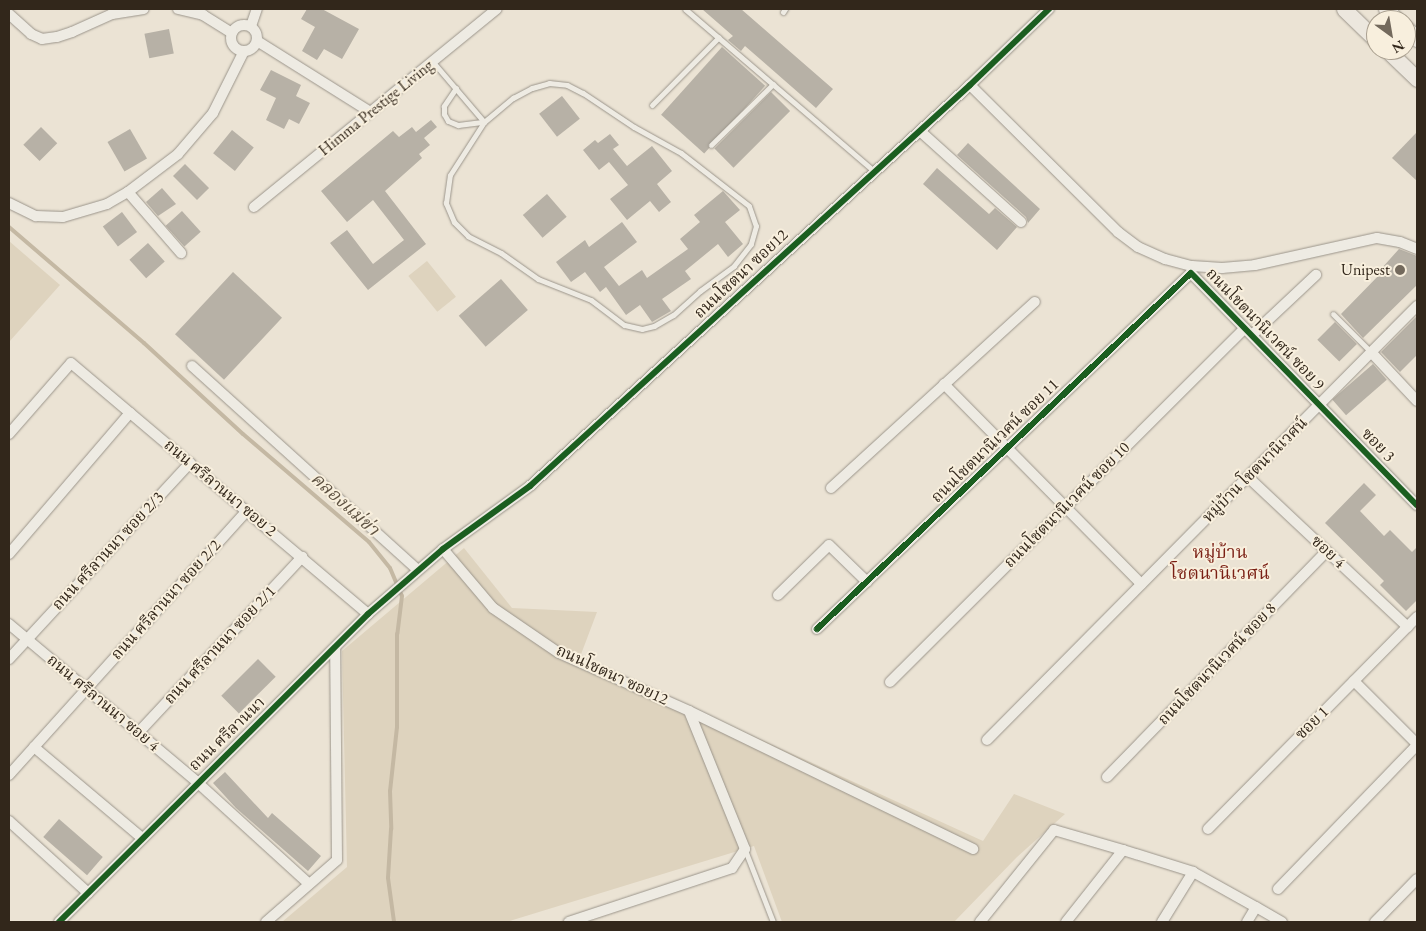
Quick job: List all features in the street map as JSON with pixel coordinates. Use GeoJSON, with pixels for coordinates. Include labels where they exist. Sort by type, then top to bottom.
{"type":"FeatureCollection","features":[{"type":"Feature","properties":{"kind":"main road"},"geometry":{"type":"LineString","coordinates":[[1344,9],[1366,30]]}},
{"type":"Feature","properties":{"kind":"main road"},"geometry":{"type":"LineString","coordinates":[[1397,60],[1417,79]]}},
{"type":"Feature","properties":{"kind":"street"},"geometry":{"type":"LineString","coordinates":[[9,14],[31,34],[42,39],[57,38],[112,14],[144,9]]}},
{"type":"Feature","properties":{"kind":"street"},"geometry":{"type":"LineString","coordinates":[[178,9],[203,15],[232,33]]}},
{"type":"Feature","properties":{"kind":"street"},"geometry":{"type":"LineString","coordinates":[[251,26],[257,9]]}},
{"type":"Feature","properties":{"kind":"street","name":"Himma Prestige Living"},"geometry":{"type":"LineString","coordinates":[[254,207],[497,9]]}},
{"type":"Feature","properties":{"kind":"street","name":"ถนนโชตนา ซอย12"},"geometry":{"type":"LineString","coordinates":[[973,849],[690,711],[559,653],[493,608],[443,548],[530,486],[874,170],[920,131],[1049,9]]}},
{"type":"Feature","properties":{"kind":"street"},"geometry":{"type":"LineString","coordinates":[[238,26],[251,26],[257,33],[257,41],[252,49],[244,51],[233,44],[232,33],[238,26]]}},
{"type":"Feature","properties":{"kind":"street"},"geometry":{"type":"LineString","coordinates":[[257,41],[370,112]]}},
{"type":"Feature","properties":{"kind":"street"},"geometry":{"type":"LineString","coordinates":[[9,203],[36,216],[63,217],[107,204],[128,192],[178,154],[213,113],[244,51]]}},
{"type":"Feature","properties":{"kind":"street"},"geometry":{"type":"LineString","coordinates":[[970,85],[1118,232],[1138,247],[1165,259],[1192,266],[1222,268],[1255,265],[1377,238],[1394,241],[1417,249]]}},
{"type":"Feature","properties":{"kind":"street"},"geometry":{"type":"LineString","coordinates":[[920,131],[1021,222]]}},
{"type":"Feature","properties":{"kind":"street"},"geometry":{"type":"LineString","coordinates":[[128,192],[181,253]]}},
{"type":"Feature","properties":{"kind":"street","name":"ถนนโชตนานิเวศน์ ซอย 9"},"geometry":{"type":"LineString","coordinates":[[1191,273],[1319,405]]}},
{"type":"Feature","properties":{"kind":"street","name":"ถนนโชตนานิเวศน์ ซอย 11"},"geometry":{"type":"LineString","coordinates":[[817,629],[1191,273]]}},
{"type":"Feature","properties":{"kind":"street","name":"ถนนโชตนานิเวศน์ ซอย 10"},"geometry":{"type":"LineString","coordinates":[[890,682],[1065,507],[1249,332],[1316,274]]}},
{"type":"Feature","properties":{"kind":"street"},"geometry":{"type":"LineString","coordinates":[[831,488],[1035,302]]}},
{"type":"Feature","properties":{"kind":"street","name":"หมู่บ้าน โชตนานิเวศน์"},"geometry":{"type":"LineString","coordinates":[[987,740],[1417,306]]}},
{"type":"Feature","properties":{"kind":"street"},"geometry":{"type":"LineString","coordinates":[[1372,352],[1417,400]]}},
{"type":"Feature","properties":{"kind":"street","name":"ถนน ศรีลานนา ซอย 2"},"geometry":{"type":"LineString","coordinates":[[9,434],[71,363],[368,614]]}},
{"type":"Feature","properties":{"kind":"street"},"geometry":{"type":"LineString","coordinates":[[192,366],[418,570]]}},
{"type":"Feature","properties":{"kind":"street"},"geometry":{"type":"LineString","coordinates":[[944,384],[1141,584]]}},
{"type":"Feature","properties":{"kind":"street","name":"ซอย 3"},"geometry":{"type":"LineString","coordinates":[[1319,405],[1417,505]]}},
{"type":"Feature","properties":{"kind":"street"},"geometry":{"type":"LineString","coordinates":[[9,554],[130,413]]}},
{"type":"Feature","properties":{"kind":"street","name":"ถนน ศรีลานนา ซอย 2/3"},"geometry":{"type":"LineString","coordinates":[[9,659],[190,463]]}},
{"type":"Feature","properties":{"kind":"street","name":"ซอย 4"},"geometry":{"type":"LineString","coordinates":[[1248,477],[1408,627]]}},
{"type":"Feature","properties":{"kind":"street","name":"ถนน ศรีลานนา ซอย 2/2"},"geometry":{"type":"LineString","coordinates":[[9,775],[247,511]]}},
{"type":"Feature","properties":{"kind":"street"},"geometry":{"type":"LineString","coordinates":[[778,595],[829,545],[867,582]]}},
{"type":"Feature","properties":{"kind":"street","name":"ถนน ศรีลานนา"},"geometry":{"type":"LineString","coordinates":[[59,922],[197,782],[368,614],[443,548]]}},
{"type":"Feature","properties":{"kind":"street","name":"ถนนโชตนานิเวศน์ ซอย 8"},"geometry":{"type":"LineString","coordinates":[[1107,777],[1327,551]]}},
{"type":"Feature","properties":{"kind":"street","name":"ถนน ศรีลานนา ซอย 2/1"},"geometry":{"type":"LineString","coordinates":[[138,733],[302,557]]}},
{"type":"Feature","properties":{"kind":"street","name":"ซอย 1"},"geometry":{"type":"LineString","coordinates":[[1208,830],[1417,617]]}},
{"type":"Feature","properties":{"kind":"street","name":"ถนน ศรีลานนา ซอย 4"},"geometry":{"type":"LineString","coordinates":[[9,624],[197,782],[309,884]]}},
{"type":"Feature","properties":{"kind":"street"},"geometry":{"type":"LineString","coordinates":[[266,922],[337,860],[334,648]]}},
{"type":"Feature","properties":{"kind":"street"},"geometry":{"type":"LineString","coordinates":[[1278,890],[1417,744],[1354,681]]}},
{"type":"Feature","properties":{"kind":"street"},"geometry":{"type":"LineString","coordinates":[[569,922],[596,918],[732,868],[744,849],[690,711]]}},
{"type":"Feature","properties":{"kind":"street"},"geometry":{"type":"LineString","coordinates":[[34,748],[142,838]]}},
{"type":"Feature","properties":{"kind":"street"},"geometry":{"type":"LineString","coordinates":[[9,821],[88,893]]}},
{"type":"Feature","properties":{"kind":"street"},"geometry":{"type":"LineString","coordinates":[[980,922],[1054,830],[1193,872],[1282,922]]}},
{"type":"Feature","properties":{"kind":"street"},"geometry":{"type":"LineString","coordinates":[[1066,922],[1123,850]]}},
{"type":"Feature","properties":{"kind":"street"},"geometry":{"type":"LineString","coordinates":[[1162,922],[1193,872]]}},
{"type":"Feature","properties":{"kind":"street"},"geometry":{"type":"LineString","coordinates":[[1375,922],[1417,879]]}},
{"type":"Feature","properties":{"kind":"street"},"geometry":{"type":"LineString","coordinates":[[1247,922],[1256,907]]}},
{"type":"Feature","properties":{"kind":"lane"},"geometry":{"type":"LineString","coordinates":[[686,9],[874,170]]}},
{"type":"Feature","properties":{"kind":"lane"},"geometry":{"type":"LineString","coordinates":[[652,105],[719,38]]}},
{"type":"Feature","properties":{"kind":"lane"},"geometry":{"type":"LineString","coordinates":[[433,62],[484,122]]}},
{"type":"Feature","properties":{"kind":"lane"},"geometry":{"type":"LineString","coordinates":[[456,88],[444,106],[444,114],[448,121],[458,125],[484,122],[513,98],[532,88],[549,83],[567,85],[583,93],[634,127],[681,153],[749,206],[756,226],[752,244],[734,266],[700,291],[673,315],[654,326],[642,329],[624,325],[591,300],[538,279],[501,253],[468,236],[454,222],[446,203],[450,175],[484,122]]}},
{"type":"Feature","properties":{"kind":"lane"},"geometry":{"type":"LineString","coordinates":[[711,145],[773,84]]}},
{"type":"Feature","properties":{"kind":"lane"},"geometry":{"type":"LineString","coordinates":[[1333,314],[1372,352]]}},
{"type":"Feature","properties":{"kind":"lane"},"geometry":{"type":"LineString","coordinates":[[744,849],[773,922]]}},
{"type":"Feature","properties":{"kind":"shaded area"},"geometry":{"type":"Polygon","coordinates":[[[9,241],[60,285],[9,342],[9,241]]]}},
{"type":"Feature","properties":{"kind":"shaded area"},"geometry":{"type":"Polygon","coordinates":[[[427,261],[456,297],[437,312],[408,276],[427,261]]]}},
{"type":"Feature","properties":{"kind":"shaded area"},"geometry":{"type":"Polygon","coordinates":[[[464,548],[512,608],[597,612],[580,657],[983,841],[1014,794],[1065,814],[1017,857],[954,922],[782,922],[754,846],[506,922],[282,922],[347,867],[342,651],[464,548]]]}},
{"type":"Feature","properties":{"kind":"building"},"geometry":{"type":"Polygon","coordinates":[[[307,9],[322,9],[359,29],[342,59],[324,49],[317,60],[302,51],[315,27],[301,19],[307,9]]]}},
{"type":"Feature","properties":{"kind":"building"},"geometry":{"type":"Polygon","coordinates":[[[702,9],[741,9],[833,89],[816,108],[745,46],[741,51],[728,40],[733,36],[702,9]]]}},
{"type":"Feature","properties":{"kind":"building"},"geometry":{"type":"Polygon","coordinates":[[[169,29],[174,54],[149,58],[144,34],[169,29]]]}},
{"type":"Feature","properties":{"kind":"building"},"geometry":{"type":"Polygon","coordinates":[[[722,47],[765,86],[704,153],[661,115],[722,47]]]}},
{"type":"Feature","properties":{"kind":"building"},"geometry":{"type":"Polygon","coordinates":[[[271,70],[301,85],[296,96],[310,103],[299,124],[289,119],[284,129],[266,120],[276,98],[260,90],[271,70]]]}},
{"type":"Feature","properties":{"kind":"building"},"geometry":{"type":"Polygon","coordinates":[[[771,92],[790,111],[734,168],[714,149],[771,92]]]}},
{"type":"Feature","properties":{"kind":"building"},"geometry":{"type":"Polygon","coordinates":[[[562,96],[580,119],[557,137],[539,114],[562,96]]]}},
{"type":"Feature","properties":{"kind":"building"},"geometry":{"type":"Polygon","coordinates":[[[431,120],[437,127],[424,138],[430,145],[419,154],[422,158],[385,191],[426,244],[368,290],[330,243],[347,230],[373,264],[404,240],[373,200],[347,222],[321,191],[393,131],[399,137],[412,127],[416,132],[431,120]]]}},
{"type":"Feature","properties":{"kind":"building"},"geometry":{"type":"Polygon","coordinates":[[[41,127],[57,143],[40,161],[23,145],[41,127]]]}},
{"type":"Feature","properties":{"kind":"building"},"geometry":{"type":"Polygon","coordinates":[[[130,129],[147,158],[124,171],[107,142],[130,129]]]}},
{"type":"Feature","properties":{"kind":"building"},"geometry":{"type":"Polygon","coordinates":[[[232,130],[254,148],[235,171],[213,153],[232,130]]]}},
{"type":"Feature","properties":{"kind":"building"},"geometry":{"type":"Polygon","coordinates":[[[1417,132],[1417,181],[1392,158],[1417,132]]]}},
{"type":"Feature","properties":{"kind":"building"},"geometry":{"type":"Polygon","coordinates":[[[610,134],[619,145],[613,149],[627,166],[652,146],[672,171],[657,184],[671,202],[659,212],[650,201],[627,220],[610,199],[628,185],[609,162],[599,170],[583,150],[595,140],[598,143],[610,134]]]}},
{"type":"Feature","properties":{"kind":"building"},"geometry":{"type":"Polygon","coordinates":[[[968,143],[1040,209],[1028,223],[1026,217],[957,155],[968,143]]]}},
{"type":"Feature","properties":{"kind":"building"},"geometry":{"type":"Polygon","coordinates":[[[185,164],[209,188],[197,200],[173,176],[185,164]]]}},
{"type":"Feature","properties":{"kind":"building"},"geometry":{"type":"Polygon","coordinates":[[[937,168],[989,214],[995,208],[1017,227],[997,250],[923,184],[937,168]]]}},
{"type":"Feature","properties":{"kind":"building"},"geometry":{"type":"Polygon","coordinates":[[[162,188],[176,204],[158,216],[146,202],[162,188]]]}},
{"type":"Feature","properties":{"kind":"building"},"geometry":{"type":"Polygon","coordinates":[[[723,191],[740,210],[725,222],[743,244],[728,257],[718,244],[685,271],[691,279],[662,299],[671,311],[652,322],[640,305],[626,315],[606,287],[600,292],[585,272],[571,282],[556,262],[585,240],[589,247],[622,222],[637,242],[604,267],[619,286],[642,270],[647,278],[688,249],[680,239],[700,222],[694,215],[723,191]]]}},
{"type":"Feature","properties":{"kind":"building"},"geometry":{"type":"Polygon","coordinates":[[[547,194],[567,217],[543,238],[523,215],[547,194]]]}},
{"type":"Feature","properties":{"kind":"building"},"geometry":{"type":"Polygon","coordinates":[[[182,211],[201,232],[184,247],[166,226],[182,211]]]}},
{"type":"Feature","properties":{"kind":"building"},"geometry":{"type":"Polygon","coordinates":[[[122,212],[137,232],[118,246],[103,226],[122,212]]]}},
{"type":"Feature","properties":{"kind":"building"},"geometry":{"type":"Polygon","coordinates":[[[148,243],[165,262],[146,278],[129,260],[148,243]]]}},
{"type":"Feature","properties":{"kind":"building"},"geometry":{"type":"Polygon","coordinates":[[[1399,249],[1417,256],[1417,285],[1363,338],[1341,314],[1383,271],[1381,269],[1399,249]]]}},
{"type":"Feature","properties":{"kind":"building"},"geometry":{"type":"Polygon","coordinates":[[[233,272],[282,318],[224,380],[175,334],[233,272]]]}},
{"type":"Feature","properties":{"kind":"building"},"geometry":{"type":"Polygon","coordinates":[[[501,279],[528,310],[486,347],[459,316],[501,279]]]}},
{"type":"Feature","properties":{"kind":"building"},"geometry":{"type":"Polygon","coordinates":[[[1417,316],[1417,355],[1400,372],[1381,352],[1417,316]]]}},
{"type":"Feature","properties":{"kind":"building"},"geometry":{"type":"Polygon","coordinates":[[[1335,322],[1357,344],[1339,362],[1317,340],[1335,322]]]}},
{"type":"Feature","properties":{"kind":"building"},"geometry":{"type":"Polygon","coordinates":[[[1373,364],[1387,380],[1346,415],[1332,399],[1373,364]]]}},
{"type":"Feature","properties":{"kind":"building"},"geometry":{"type":"Polygon","coordinates":[[[1364,483],[1376,495],[1360,511],[1384,536],[1390,530],[1412,552],[1417,547],[1417,600],[1406,611],[1380,585],[1384,581],[1325,523],[1364,483]]]}},
{"type":"Feature","properties":{"kind":"building"},"geometry":{"type":"Polygon","coordinates":[[[258,659],[276,677],[239,713],[221,696],[258,659]]]}},
{"type":"Feature","properties":{"kind":"building"},"geometry":{"type":"Polygon","coordinates":[[[225,772],[268,818],[272,813],[321,856],[308,871],[236,808],[213,783],[225,772]]]}},
{"type":"Feature","properties":{"kind":"building"},"geometry":{"type":"Polygon","coordinates":[[[59,819],[103,857],[87,875],[43,837],[59,819]]]}},
{"type":"Feature","properties":{"kind":"waterway","name":"คลองแม่ข่า"},"geometry":{"type":"LineString","coordinates":[[9,227],[144,343],[243,434],[369,542],[390,568],[402,596],[397,634],[397,727],[390,791],[391,829],[388,878],[394,922]]}},
{"type":"Feature","properties":{"kind":"cycle path"},"geometry":{"type":"LineString","coordinates":[[59,922],[368,614],[443,549],[530,486],[970,85],[1049,9]]}},
{"type":"Feature","properties":{"kind":"cycle path"},"geometry":{"type":"LineString","coordinates":[[817,629],[1191,273],[1417,505]]}},
{"type":"Feature","properties":{"kind":"place","name":"Unipest"},"geometry":{"type":"Point","coordinates":[1400,270]}},
{"type":"Feature","properties":{"kind":"district","name":"หมู่บ้าน โชตนานิเวศน์"},"geometry":{"type":"Point","coordinates":[1220,563]}}]}
